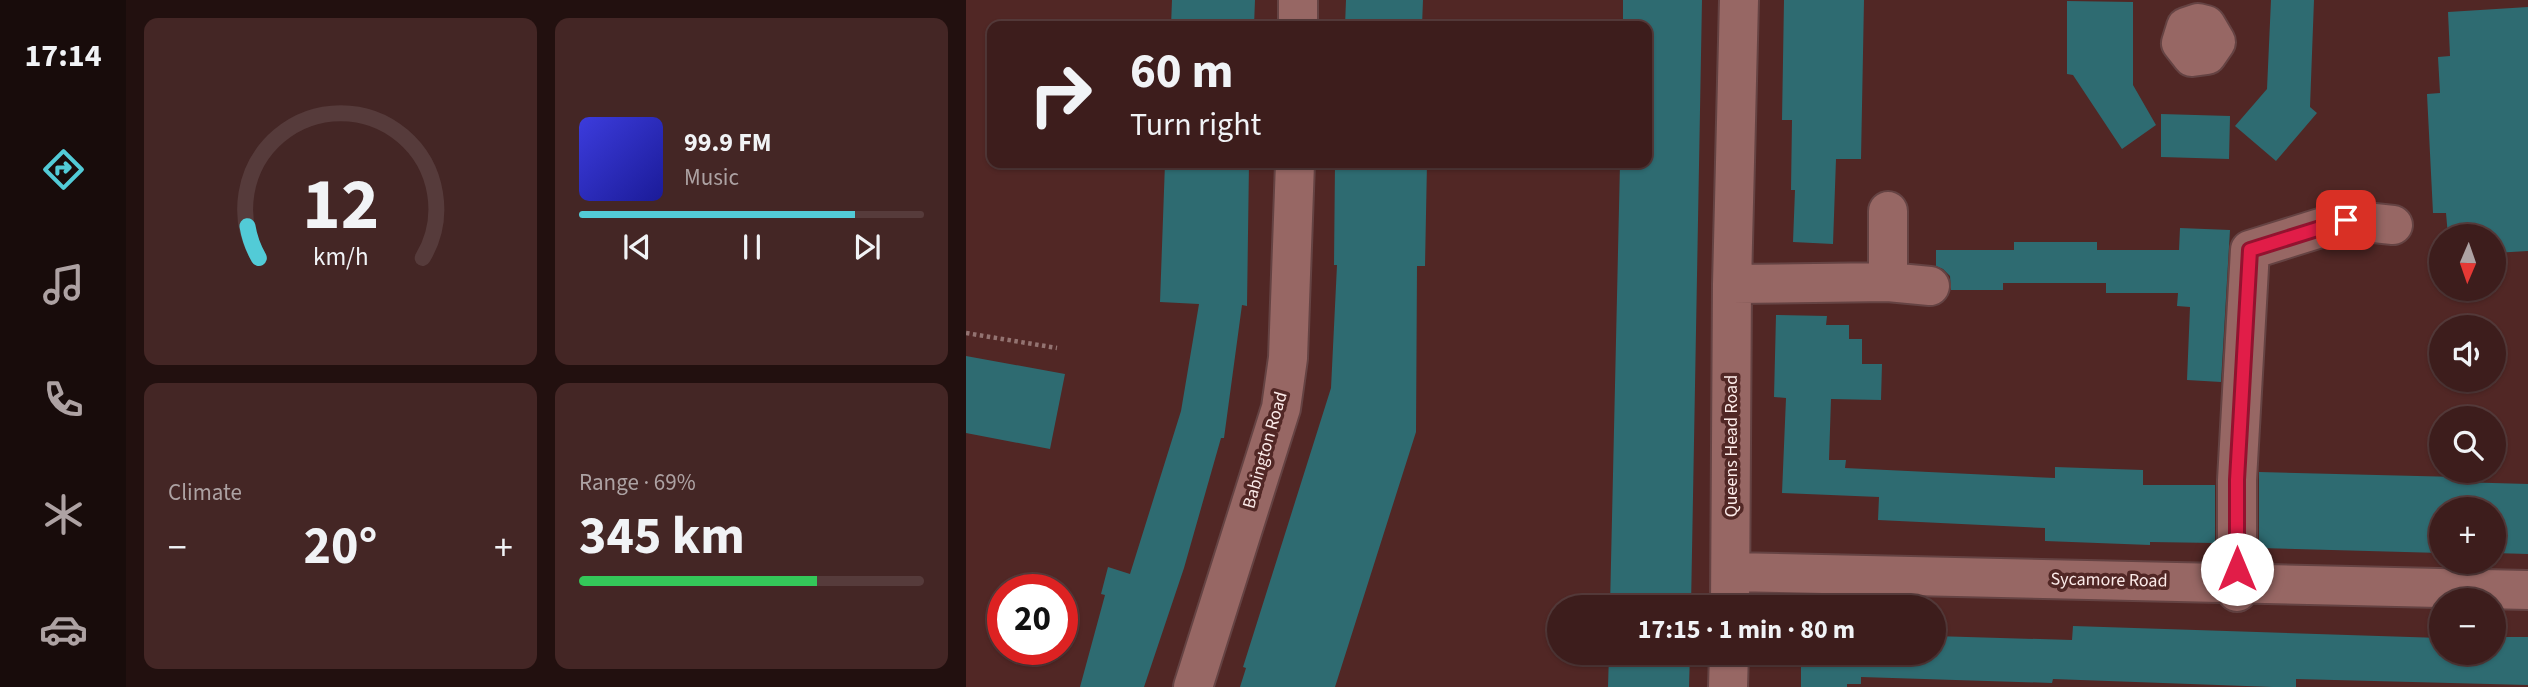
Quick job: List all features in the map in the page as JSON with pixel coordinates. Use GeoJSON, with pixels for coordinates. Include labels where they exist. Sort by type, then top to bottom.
{"type":"FeatureCollection","features":[{"type":"Feature","properties":{"kind":"street"},"geometry":{"type":"LineString","coordinates":[[1298,0],[1298,21]]}},
{"type":"Feature","properties":{"kind":"street","name":"Queens Head Road"},"geometry":{"type":"LineString","coordinates":[[1731,589],[1732,284],[1739,0]]}},
{"type":"Feature","properties":{"kind":"street","name":"Babington Road"},"geometry":{"type":"LineString","coordinates":[[1193,687],[1281,408],[1288,358],[1295,168]]}},
{"type":"Feature","properties":{"kind":"street"},"geometry":{"type":"LineString","coordinates":[[1888,211],[1888,282]]}},
{"type":"Feature","properties":{"kind":"street"},"geometry":{"type":"LineString","coordinates":[[2237,587],[2237,480],[2250,250],[2346,220],[2393,225]]}},
{"type":"Feature","properties":{"kind":"street"},"geometry":{"type":"LineString","coordinates":[[1732,284],[1888,282],[1930,286]]}},
{"type":"Feature","properties":{"kind":"street","name":"Sycamore Road"},"geometry":{"type":"LineString","coordinates":[[1731,589],[2237,587],[2528,590]]}},
{"type":"Feature","properties":{"kind":"street"},"geometry":{"type":"LineString","coordinates":[[1728,687],[1729,665]]}},
{"type":"Feature","properties":{"kind":"path"},"geometry":{"type":"LineString","coordinates":[[966,333],[1056,348]]}},
{"type":"Feature","properties":{"kind":"building"},"geometry":{"type":"Polygon","coordinates":[[[1172,0],[1255,0],[1254,21],[1171,21],[1172,0]]]}},
{"type":"Feature","properties":{"kind":"building"},"geometry":{"type":"Polygon","coordinates":[[[1346,0],[1423,0],[1422,21],[1345,21],[1346,0]]]}},
{"type":"Feature","properties":{"kind":"building"},"geometry":{"type":"Polygon","coordinates":[[[1623,0],[1702,0],[1691,595],[1610,595],[1620,168],[1652,168],[1652,21],[1623,21],[1623,0]]]}},
{"type":"Feature","properties":{"kind":"building"},"geometry":{"type":"Polygon","coordinates":[[[1784,0],[1864,0],[1861,159],[1836,159],[1833,244],[1793,242],[1795,190],[1791,190],[1792,120],[1782,120],[1784,0]]]}},
{"type":"Feature","properties":{"kind":"building"},"geometry":{"type":"Polygon","coordinates":[[[2271,0],[2314,0],[2310,107],[2317,113],[2276,161],[2235,126],[2267,89],[2271,0]]]}},
{"type":"Feature","properties":{"kind":"building"},"geometry":{"type":"Polygon","coordinates":[[[2067,1],[2133,2],[2133,85],[2156,125],[2122,149],[2073,75],[2067,74],[2067,1]]]}},
{"type":"Feature","properties":{"kind":"building"},"geometry":{"type":"Polygon","coordinates":[[[2528,7],[2528,251],[2506,252],[2506,224],[2447,224],[2446,213],[2433,213],[2427,94],[2440,93],[2438,57],[2450,56],[2448,12],[2528,7]]]}},
{"type":"Feature","properties":{"kind":"building"},"geometry":{"type":"Polygon","coordinates":[[[2161,114],[2230,116],[2229,159],[2161,157],[2161,114]]]}},
{"type":"Feature","properties":{"kind":"building"},"geometry":{"type":"Polygon","coordinates":[[[1165,168],[1249,168],[1247,306],[1242,305],[1224,438],[1221,438],[1184,568],[1144,687],[1080,687],[1105,595],[1101,594],[1108,567],[1130,574],[1181,411],[1199,304],[1160,302],[1165,168]]]}},
{"type":"Feature","properties":{"kind":"building"},"geometry":{"type":"Polygon","coordinates":[[[1335,168],[1427,168],[1425,266],[1417,266],[1416,432],[1335,687],[1240,687],[1246,668],[1243,667],[1331,388],[1337,265],[1334,265],[1335,168]]]}},
{"type":"Feature","properties":{"kind":"building"},"geometry":{"type":"Polygon","coordinates":[[[2180,228],[2230,230],[2221,382],[2187,380],[2190,307],[2177,306],[2178,293],[2106,293],[2106,283],[2003,283],[2003,290],[1951,290],[1950,276],[1936,266],[1936,250],[2014,250],[2014,242],[2097,242],[2097,250],[2179,250],[2180,228]]]}},
{"type":"Feature","properties":{"kind":"building"},"geometry":{"type":"Polygon","coordinates":[[[1776,315],[1827,316],[1826,325],[1849,325],[1849,339],[1862,339],[1862,364],[1882,364],[1881,400],[1831,399],[1829,460],[1846,460],[1845,468],[2055,478],[2055,467],[2143,470],[2143,485],[2215,485],[2215,543],[2150,542],[2150,545],[2045,541],[2045,528],[1878,520],[1879,497],[1782,493],[1786,398],[1774,397],[1776,315]]]}},
{"type":"Feature","properties":{"kind":"building"},"geometry":{"type":"Polygon","coordinates":[[[966,356],[1065,374],[1050,449],[966,433],[966,356]]]}},
{"type":"Feature","properties":{"kind":"building"},"geometry":{"type":"Polygon","coordinates":[[[2259,472],[2429,476],[2429,483],[2528,484],[2528,554],[2506,553],[2506,497],[2429,497],[2429,553],[2259,548],[2259,472]]]}},
{"type":"Feature","properties":{"kind":"building"},"geometry":{"type":"Polygon","coordinates":[[[2073,626],[2429,638],[2429,665],[2506,665],[2506,637],[2528,637],[2528,685],[2296,679],[2296,687],[2273,687],[2053,679],[2052,683],[1861,677],[1861,684],[1847,684],[1847,687],[1801,687],[1801,665],[1946,665],[1946,636],[2072,640],[2073,626]]]}},
{"type":"Feature","properties":{"kind":"building"},"geometry":{"type":"Polygon","coordinates":[[[1609,665],[1690,665],[1689,687],[1608,687],[1609,665]]]}},
{"type":"Feature","properties":{"kind":"route"},"geometry":{"type":"LineString","coordinates":[[2237,569],[2237,480],[2250,250],[2346,220]]}}]}
